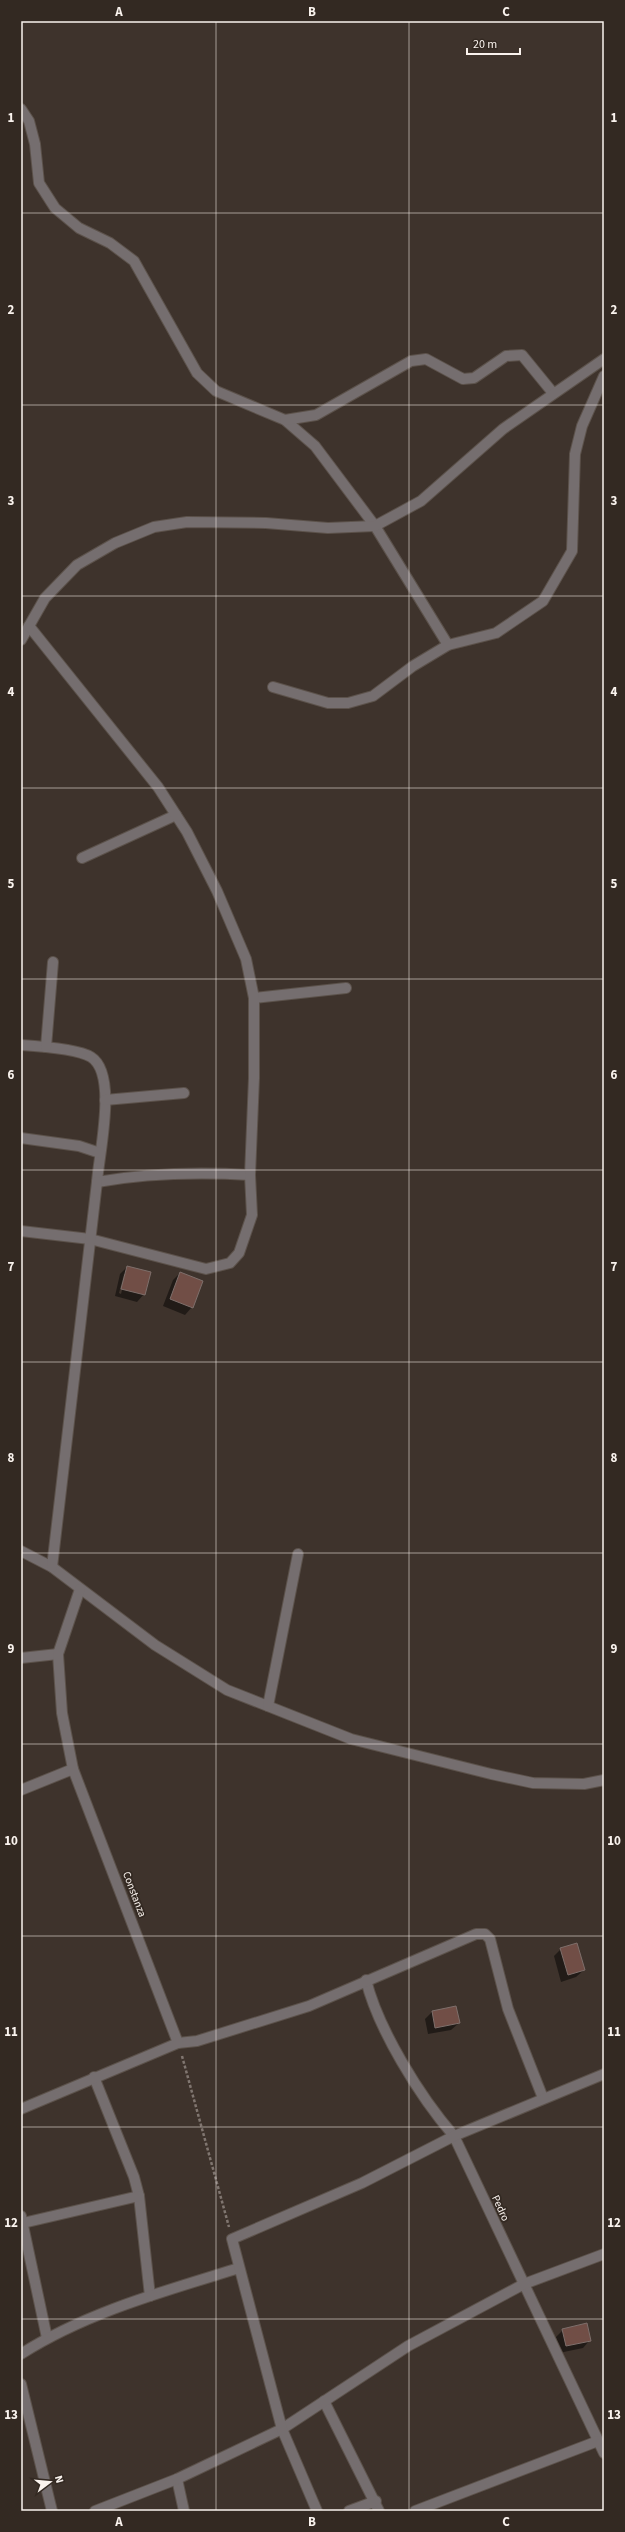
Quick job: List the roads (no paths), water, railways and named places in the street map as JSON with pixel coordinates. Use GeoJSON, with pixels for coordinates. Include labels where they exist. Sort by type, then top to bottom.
{"type":"FeatureCollection","features":[{"type":"Feature","properties":{"kind":"street"},"geometry":{"type":"LineString","coordinates":[[21,109],[29,121],[35,144],[40,182],[55,208],[79,228],[110,243],[134,261],[197,373],[216,391],[285,420],[315,446],[375,526],[448,645]]}},
{"type":"Feature","properties":{"kind":"street"},"geometry":{"type":"LineString","coordinates":[[285,420],[316,415],[411,361],[426,359],[463,379],[474,378],[506,356],[522,355],[553,393]]}},
{"type":"Feature","properties":{"kind":"street"},"geometry":{"type":"LineString","coordinates":[[21,640],[45,598],[77,564],[115,543],[154,527],[187,522],[266,523],[328,528],[375,526],[421,501],[504,429],[553,393],[604,359]]}},
{"type":"Feature","properties":{"kind":"street"},"geometry":{"type":"LineString","coordinates":[[273,687],[328,703],[348,703],[373,696],[414,666],[448,645],[496,633],[543,601],[572,551],[575,454],[582,426],[604,376]]}},
{"type":"Feature","properties":{"kind":"street"},"geometry":{"type":"LineString","coordinates":[[21,1231],[90,1239],[206,1269],[230,1263],[239,1253],[252,1215],[250,1175],[254,1078],[254,998],[246,959],[220,898],[187,832],[158,787],[29,626]]}},
{"type":"Feature","properties":{"kind":"street"},"geometry":{"type":"LineString","coordinates":[[82,858],[176,815]]}},
{"type":"Feature","properties":{"kind":"street"},"geometry":{"type":"LineString","coordinates":[[46,1047],[53,962]]}},
{"type":"Feature","properties":{"kind":"street"},"geometry":{"type":"LineString","coordinates":[[254,998],[346,988]]}},
{"type":"Feature","properties":{"kind":"street"},"geometry":{"type":"LineString","coordinates":[[21,1045],[46,1047],[90,1056],[99,1064],[103,1074],[105,1100],[97,1182],[52,1567]]}},
{"type":"Feature","properties":{"kind":"street"},"geometry":{"type":"LineString","coordinates":[[105,1100],[184,1092]]}},
{"type":"Feature","properties":{"kind":"street"},"geometry":{"type":"LineString","coordinates":[[21,1138],[79,1146],[100,1153]]}},
{"type":"Feature","properties":{"kind":"street"},"geometry":{"type":"LineString","coordinates":[[97,1182],[140,1175],[172,1173],[250,1175]]}},
{"type":"Feature","properties":{"kind":"street"},"geometry":{"type":"LineString","coordinates":[[21,1551],[52,1567],[155,1645],[227,1690],[351,1739],[491,1774],[533,1782],[584,1784],[604,1780]]}},
{"type":"Feature","properties":{"kind":"street"},"geometry":{"type":"LineString","coordinates":[[268,1706],[298,1554]]}},
{"type":"Feature","properties":{"kind":"street","name":"Constanza"},"geometry":{"type":"LineString","coordinates":[[80,1589],[58,1654],[62,1713],[73,1769],[178,2043]]}},
{"type":"Feature","properties":{"kind":"street"},"geometry":{"type":"LineString","coordinates":[[21,1658],[58,1654]]}},
{"type":"Feature","properties":{"kind":"street"},"geometry":{"type":"LineString","coordinates":[[21,1790],[73,1769]]}},
{"type":"Feature","properties":{"kind":"street"},"geometry":{"type":"LineString","coordinates":[[21,2109],[94,2077],[178,2043],[197,2041],[309,2006],[366,1980],[476,1934],[485,1934],[490,1939],[508,2008],[543,2098]]}},
{"type":"Feature","properties":{"kind":"street","name":"Pedro"},"geometry":{"type":"LineString","coordinates":[[366,1980],[370,1996],[402,2061],[424,2097],[454,2136],[604,2453]]}},
{"type":"Feature","properties":{"kind":"street"},"geometry":{"type":"LineString","coordinates":[[317,2511],[282,2429],[232,2239],[362,2183],[454,2136],[604,2074]]}},
{"type":"Feature","properties":{"kind":"street"},"geometry":{"type":"LineString","coordinates":[[94,2077],[134,2177],[139,2196],[150,2296]]}},
{"type":"Feature","properties":{"kind":"street"},"geometry":{"type":"LineString","coordinates":[[47,2338],[22,2220],[139,2196]]}},
{"type":"Feature","properties":{"kind":"street"},"geometry":{"type":"LineString","coordinates":[[95,2511],[176,2479],[282,2429],[408,2346],[524,2284],[604,2254]]}},
{"type":"Feature","properties":{"kind":"street"},"geometry":{"type":"LineString","coordinates":[[21,2354],[47,2338],[150,2296],[239,2268]]}},
{"type":"Feature","properties":{"kind":"street"},"geometry":{"type":"LineString","coordinates":[[21,2384],[52,2511]]}},
{"type":"Feature","properties":{"kind":"street"},"geometry":{"type":"LineString","coordinates":[[324,2401],[376,2501],[379,2511]]}},
{"type":"Feature","properties":{"kind":"street"},"geometry":{"type":"LineString","coordinates":[[415,2511],[598,2441]]}},
{"type":"Feature","properties":{"kind":"street"},"geometry":{"type":"LineString","coordinates":[[176,2479],[184,2511]]}},
{"type":"Feature","properties":{"kind":"street"},"geometry":{"type":"LineString","coordinates":[[349,2511],[376,2501]]}}]}
